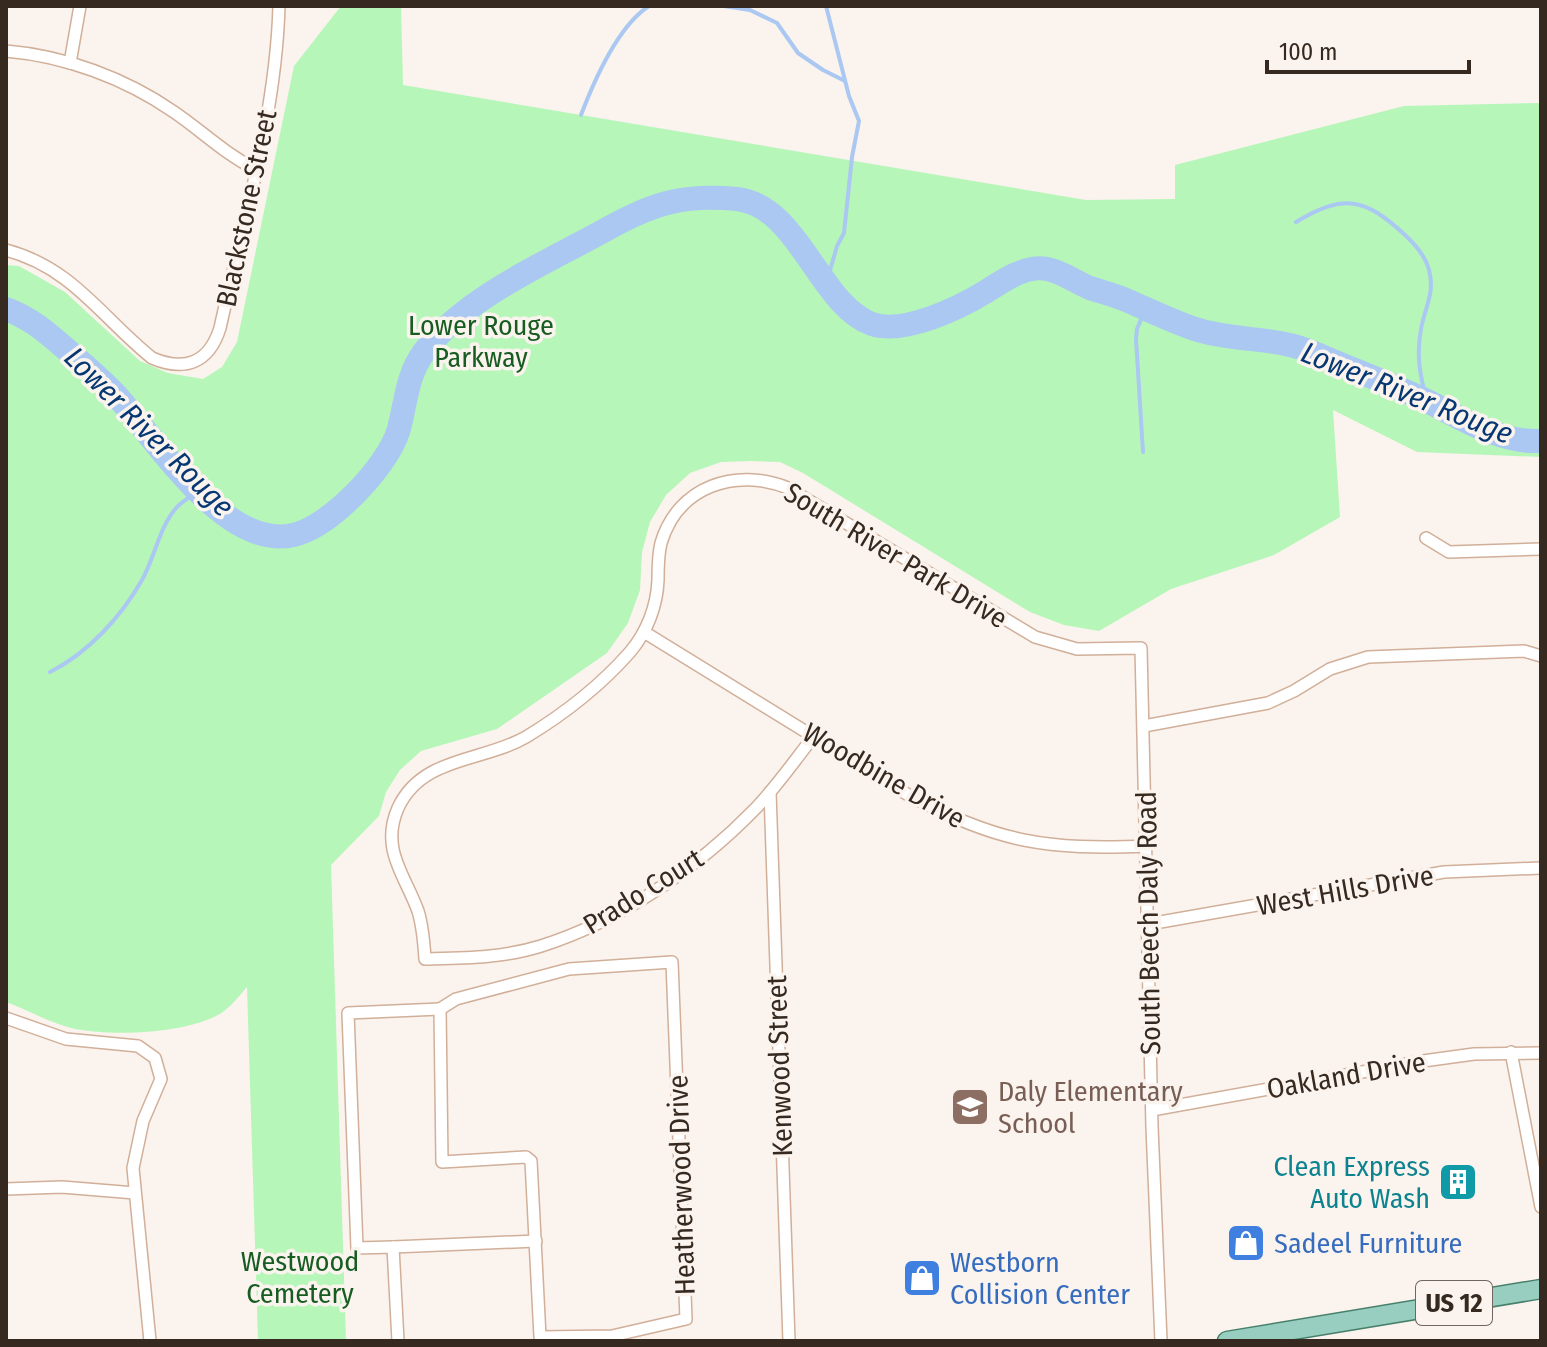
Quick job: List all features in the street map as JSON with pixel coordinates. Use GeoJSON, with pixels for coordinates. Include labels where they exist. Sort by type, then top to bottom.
{"type":"FeatureCollection","features":[{"type":"Feature","properties":{"kind":"main road","name":"US 12"},"geometry":{"type":"LineString","coordinates":[[1227,1341],[1541,1289]]}},
{"type":"Feature","properties":{"kind":"street"},"geometry":{"type":"LineString","coordinates":[[70,63],[80,6]]}},
{"type":"Feature","properties":{"kind":"street","name":"Blackstone Street"},"geometry":{"type":"LineString","coordinates":[[6,250],[38,260],[63,275],[156,360],[171,364],[190,363],[205,355],[216,339],[255,169],[270,94],[279,6]]}},
{"type":"Feature","properties":{"kind":"street"},"geometry":{"type":"LineString","coordinates":[[6,51],[70,63],[113,79],[154,99],[237,161],[255,169]]}},
{"type":"Feature","properties":{"kind":"street","name":"South River Park Drive"},"geometry":{"type":"LineString","coordinates":[[425,959],[419,914],[391,849],[393,823],[406,795],[436,769],[501,749],[548,722],[609,674],[644,632],[656,599],[661,544],[674,517],[689,500],[710,486],[731,479],[749,478],[771,481],[788,488],[1035,637],[1077,649],[1141,648]]}},
{"type":"Feature","properties":{"kind":"street"},"geometry":{"type":"LineString","coordinates":[[1426,538],[1449,552],[1541,549]]}},
{"type":"Feature","properties":{"kind":"street","name":"Woodbine Drive"},"geometry":{"type":"LineString","coordinates":[[644,632],[910,796],[983,830],[1053,846],[1147,846]]}},
{"type":"Feature","properties":{"kind":"street","name":"South Beech Daly Road"},"geometry":{"type":"LineString","coordinates":[[1141,648],[1161,1341]]}},
{"type":"Feature","properties":{"kind":"street"},"geometry":{"type":"LineString","coordinates":[[1144,726],[1268,703],[1330,669],[1368,657],[1524,651],[1541,656]]}},
{"type":"Feature","properties":{"kind":"street","name":"Prado Court"},"geometry":{"type":"LineString","coordinates":[[425,959],[477,958],[540,947],[598,923],[644,897],[689,866],[755,809],[814,736]]}},
{"type":"Feature","properties":{"kind":"street","name":"Kenwood Street"},"geometry":{"type":"LineString","coordinates":[[770,792],[789,1341]]}},
{"type":"Feature","properties":{"kind":"street","name":"West Hills Drive"},"geometry":{"type":"LineString","coordinates":[[1149,924],[1444,872],[1541,868]]}},
{"type":"Feature","properties":{"kind":"street","name":"Heatherwood Drive"},"geometry":{"type":"LineString","coordinates":[[393,1247],[357,1248],[348,1013],[440,1009],[456,999],[569,969],[672,962],[686,1319],[612,1336],[540,1337],[531,1161],[526,1157],[442,1162],[440,1009]]}},
{"type":"Feature","properties":{"kind":"street"},"geometry":{"type":"LineString","coordinates":[[6,1018],[66,1039],[138,1046],[149,1051],[158,1063],[161,1079],[159,1090],[137,1141],[133,1168],[150,1341]]}},
{"type":"Feature","properties":{"kind":"street"},"geometry":{"type":"LineString","coordinates":[[1511,1052],[1541,1207]]}},
{"type":"Feature","properties":{"kind":"street","name":"Oakland Drive"},"geometry":{"type":"LineString","coordinates":[[1152,1110],[1423,1061],[1511,1052],[1541,1053]]}},
{"type":"Feature","properties":{"kind":"street"},"geometry":{"type":"LineString","coordinates":[[6,1189],[62,1187],[135,1193]]}},
{"type":"Feature","properties":{"kind":"street"},"geometry":{"type":"LineString","coordinates":[[398,1341],[393,1247],[536,1241]]}},
{"type":"Feature","properties":{"kind":"green space","name":"Lower Rouge Parkway"},"geometry":{"type":"Polygon","coordinates":[[[341,6],[401,6],[403,85],[1086,200],[1175,199],[1175,165],[1404,106],[1541,103],[1541,457],[1417,452],[1333,410],[1340,517],[1274,555],[1171,589],[1099,631],[1064,625],[1030,612],[803,473],[780,462],[721,462],[690,473],[666,495],[650,522],[642,552],[640,590],[628,623],[607,653],[497,729],[421,751],[400,770],[386,792],[379,816],[331,865],[346,1341],[258,1341],[247,987],[216,1016],[184,1027],[147,1032],[75,1029],[6,1002],[6,265],[19,266],[65,292],[140,361],[168,373],[203,379],[222,367],[237,342],[294,66],[341,6]]]}},
{"type":"Feature","properties":{"kind":"waterway"},"geometry":{"type":"LineString","coordinates":[[581,115],[617,40],[649,6]]}},
{"type":"Feature","properties":{"kind":"waterway"},"geometry":{"type":"LineString","coordinates":[[724,6],[750,10],[777,23],[798,53],[845,81]]}},
{"type":"Feature","properties":{"kind":"waterway"},"geometry":{"type":"LineString","coordinates":[[826,6],[849,96],[859,121],[844,233],[827,281]]}},
{"type":"Feature","properties":{"kind":"waterway","name":"Lower River Rouge"},"geometry":{"type":"LineString","coordinates":[[6,309],[43,330],[101,380],[171,462],[217,509],[242,526],[267,535],[293,535],[308,530],[355,494],[392,446],[418,361],[438,335],[474,305],[516,278],[623,220],[658,205],[695,198],[737,199],[758,206],[777,219],[837,297],[872,324],[900,326],[931,318],[962,305],[1016,274],[1031,269],[1047,269],[1195,329],[1270,341],[1314,353],[1496,434],[1541,441]]}},
{"type":"Feature","properties":{"kind":"waterway"},"geometry":{"type":"LineString","coordinates":[[1296,222],[1328,207],[1354,204],[1378,213],[1421,253],[1431,282],[1419,348],[1427,401]]}},
{"type":"Feature","properties":{"kind":"waterway"},"geometry":{"type":"LineString","coordinates":[[1143,452],[1136,339],[1145,310]]}},
{"type":"Feature","properties":{"kind":"waterway"},"geometry":{"type":"LineString","coordinates":[[50,672],[77,655],[114,620],[142,580],[171,515],[197,492]]}},
{"type":"Feature","properties":{"kind":"place","name":"Daly Elementary School"},"geometry":{"type":"Point","coordinates":[970,1107]}},
{"type":"Feature","properties":{"kind":"place","name":"Clean Express Auto Wash"},"geometry":{"type":"Point","coordinates":[1458,1182]}},
{"type":"Feature","properties":{"kind":"place","name":"Sadeel Furniture"},"geometry":{"type":"Point","coordinates":[1246,1243]}},
{"type":"Feature","properties":{"kind":"place","name":"Westborn Collision Center"},"geometry":{"type":"Point","coordinates":[922,1278]}},
{"type":"Feature","properties":{"kind":"park label","name":"Westwood Cemetery"},"geometry":{"type":"Point","coordinates":[300,1277]}}]}
